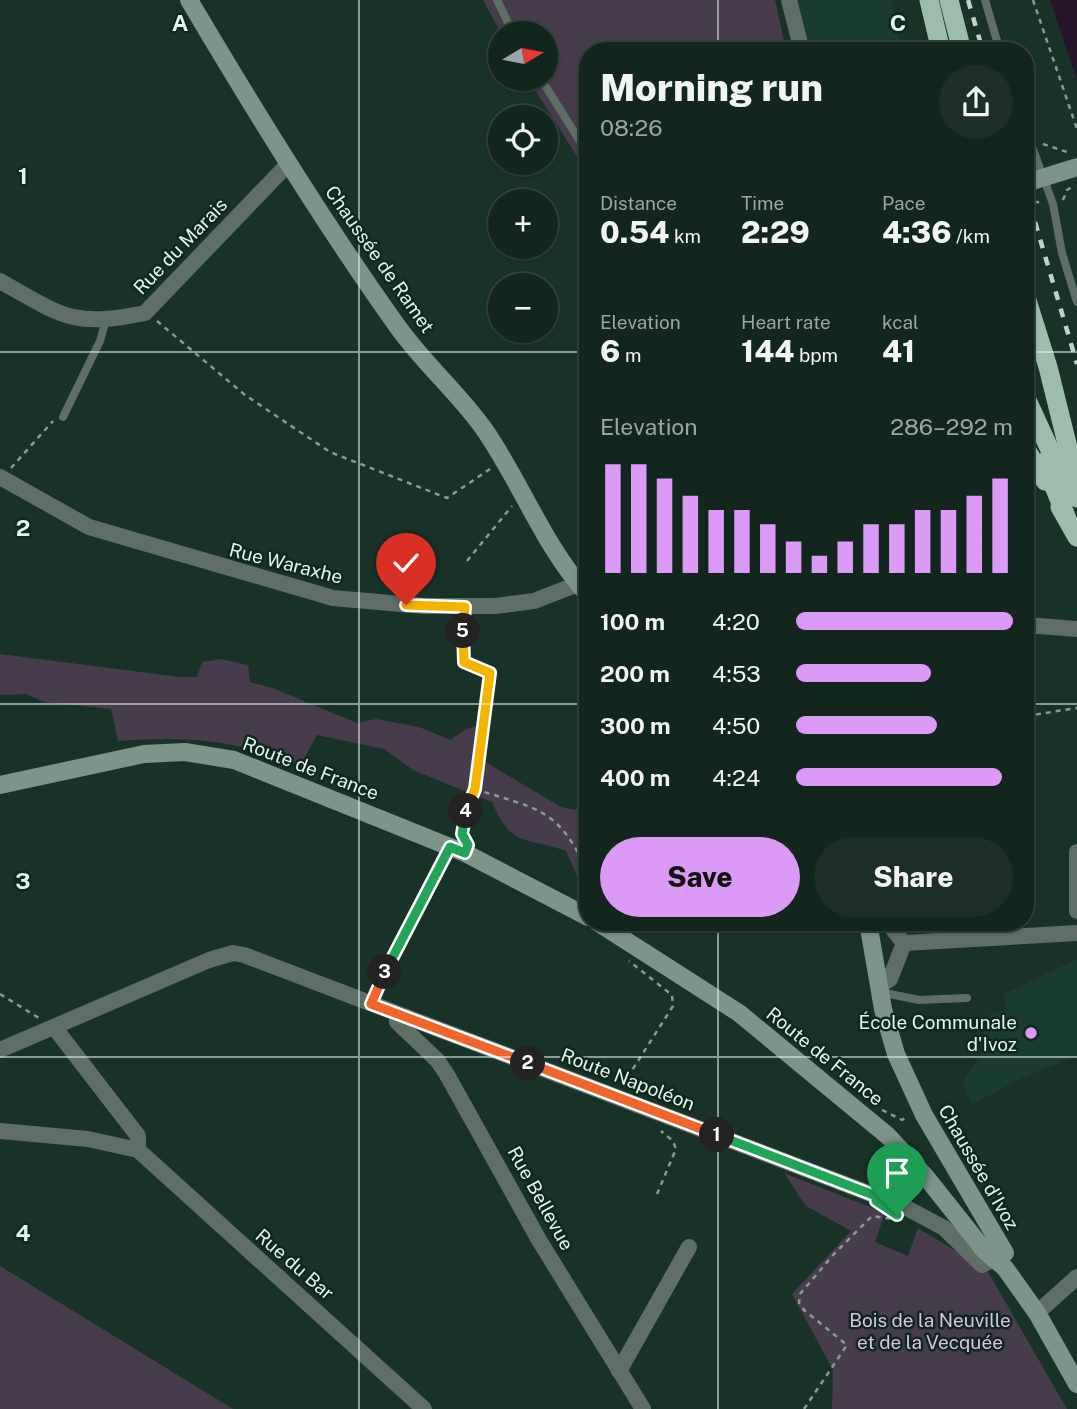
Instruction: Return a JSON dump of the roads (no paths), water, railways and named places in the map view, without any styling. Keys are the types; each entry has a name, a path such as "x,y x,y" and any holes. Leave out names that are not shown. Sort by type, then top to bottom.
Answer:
{"highway":[{"path":"915,0 925,42"},
{"path":"929,0 939,42"},
{"path":"949,0 960,42"},
{"path":"1034,322 1077,484"},
{"path":"1034,415 1057,465 1077,498"},
{"path":"1034,440 1066,516"},
{"path":"1034,462 1077,537"}],"main road":[{"name":"Chaussée de Ramet","path":"189,0 289,163 397,326 469,407 505,459 546,534 579,575"},
{"path":"1034,181 1075,168"},
{"name":"Route de France","path":"0,785 135,755 185,752 211,755 257,767 457,850 579,912"},
{"name":"Route de France","path":"611,931 739,1013 860,1111 908,1156 994,1259"},
{"name":"Chaussée d'Ivoz","path":"869,931 890,1039 921,1108 1005,1253 994,1259 1005,1268 1037,1313 1077,1384"}],"street":[{"path":"789,0 800,42"},
{"name":"Rue du Marais","path":"0,281 63,317 83,321 106,320 146,312 289,163"},
{"name":"Rue Waraxhe","path":"1,478 89,527 285,586 343,600 465,607 534,601 579,585"},
{"path":"1034,626 1077,629"},
{"path":"1077,852 1077,911"},
{"path":"894,931 904,943"},
{"path":"904,943 1077,933"},
{"path":"879,989 890,979 904,943"},
{"name":"Route Napoléon","path":"0,1050 209,960 233,953 914,1211 944,1228 982,1265 994,1259"},
{"name":"Rue Bellevue","path":"397,1014 397,1022 431,1054 446,1073 539,1240 643,1409"},
{"name":"Rue du Bar","path":"54,1027 138,1136 138,1150"},
{"name":"Rue du Bar","path":"0,1131 88,1139 138,1150 424,1409"},
{"path":"619,1371 689,1247"},
{"path":"1037,1313 1077,1277"}],"lane":[{"path":"497,0 507,21"},
{"path":"985,0 997,42"},
{"path":"549,91 579,140"},
{"path":"1034,182 1053,204 1062,253 1077,302"},
{"path":"63,417 100,341 106,320"},
{"path":"879,989 919,1000 967,999"}],"railway":[{"path":"968,0 980,42"},
{"path":"1034,219 1077,364"}],"place":[{"name":"École Communale d'Ivoz","path":"1031,1033"}],"park label":[{"name":"Bois de la Neuville et de la Vecquée","path":"930,1331"}]}
